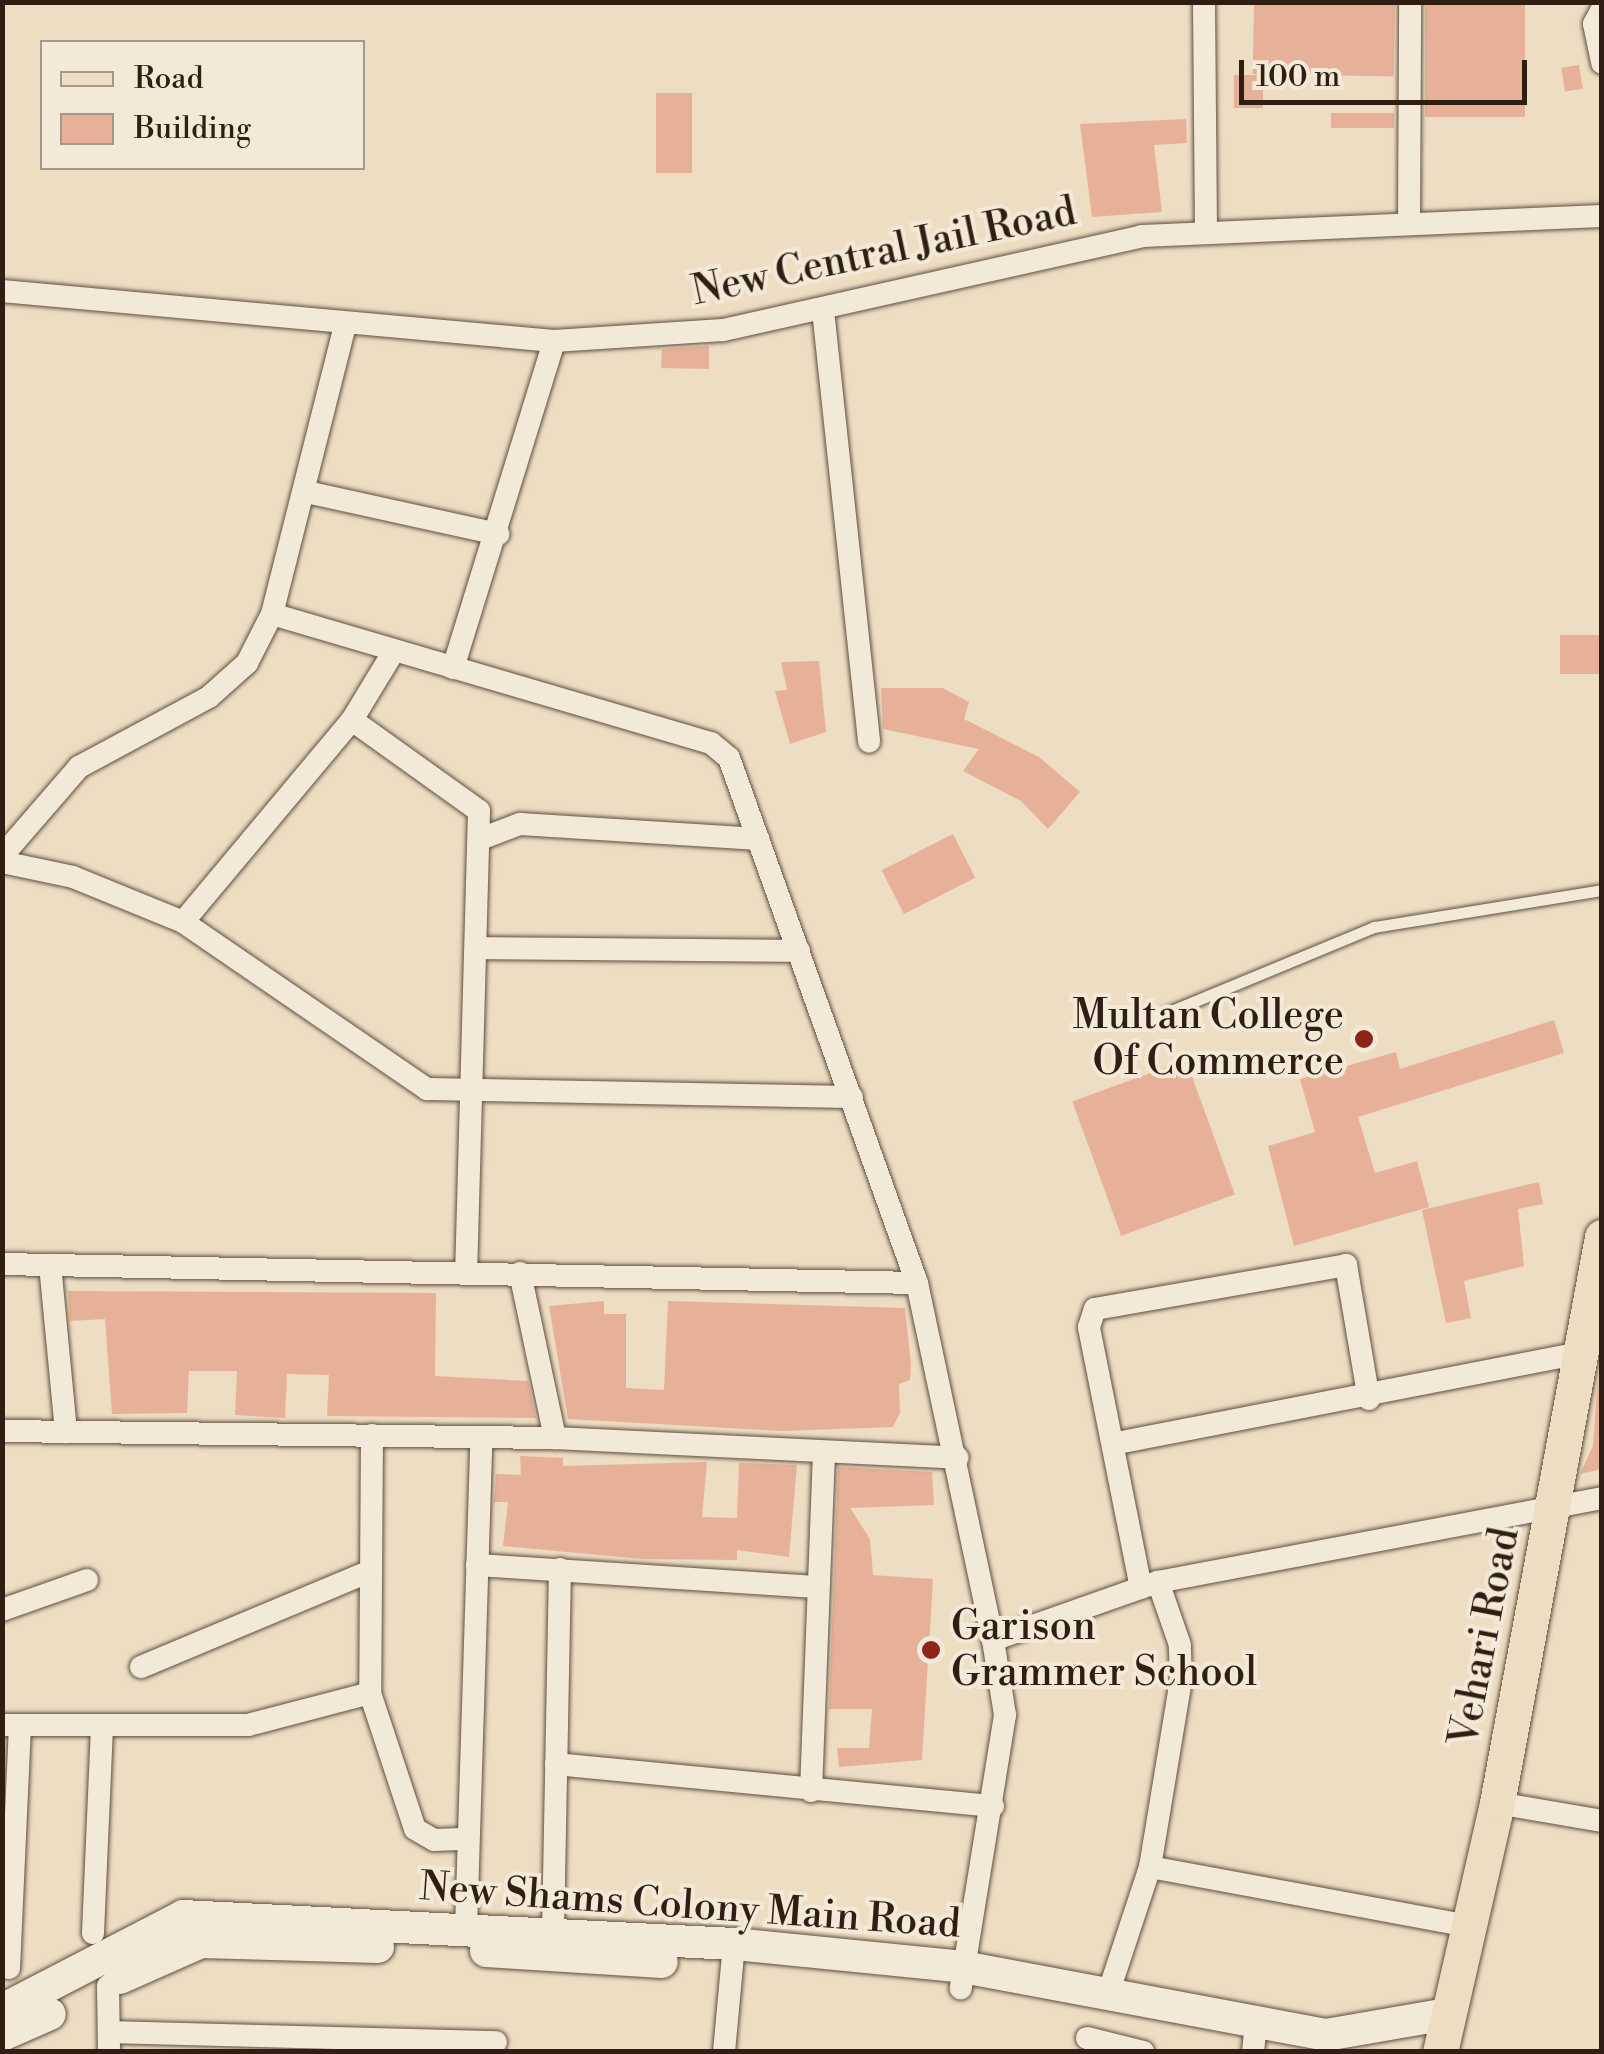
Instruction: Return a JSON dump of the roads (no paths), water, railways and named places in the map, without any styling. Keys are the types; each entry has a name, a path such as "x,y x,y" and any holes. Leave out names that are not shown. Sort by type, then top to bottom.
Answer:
{"main road":[{"name":"Vehari Road","path":"1440,2052 1496,1803 1602,1236"},
{"name":"New Shams Colony Main Road","path":"2,2010 183,1916 554,1933 962,1978 1093,2020 1254,2038 1304,2052"},
{"name":"New Shams Colony Main Road","path":"2,2035 201,1942 733,1955"},
{"name":"New Shams Colony Main Road","path":"1254,2038 1326,2034 1447,2014"}],"street":[{"path":"1204,2 1206,232"},
{"path":"1410,2 1410,221"},
{"path":"1602,9 1594,24 1602,63"},
{"name":"New Central Jail Road","path":"2,290 345,326 554,342 723,330 1142,236 1410,221 1602,216"},
{"path":"823,310 869,742"},
{"path":"345,326 272,614 234,674 79,766 2,859 73,877 183,922 401,1078 470,1090 852,1097"},
{"path":"453,668 498,534 554,342"},
{"path":"306,492 498,534"},
{"path":"272,614 710,744 729,758 917,1284 958,1458 993,1640 1005,1715 962,1978"},
{"path":"183,922 352,720 394,651"},
{"path":"352,720 464,794 479,811 483,838 470,1090 466,1274"},
{"path":"483,838 520,824 758,839"},
{"path":"477,948 799,951"},
{"path":"2,1264 917,1284"},
{"path":"1143,2052 1093,2020 1150,1866 1181,1680 1180,1645 1150,1585 1089,1328 1096,1309 1332,1264 1353,1274 1369,1399"},
{"path":"50,1265 66,1432"},
{"path":"520,1273 556,1438"},
{"path":"1116,1442 1369,1399 1580,1354"},
{"path":"2,1431 556,1438 958,1458"},
{"path":"372,1434 370,1693 416,1829 434,1840 468,1839"},
{"path":"466,1930 481,1439"},
{"path":"812,1791 816,1586 824,1454"},
{"path":"993,1640 1150,1585 1375,1534 1554,1509 1602,1498"},
{"path":"477,1566 816,1586"},
{"path":"554,1933 560,1570"},
{"path":"141,1667 371,1571"},
{"path":"2,1610 88,1580"},
{"path":"9,1968 11,1725 248,1725 370,1693"},
{"path":"93,1932 102,1725"},
{"path":"556,1764 992,1806"},
{"path":"1496,1803 1602,1821"},
{"path":"1150,1866 1468,1926"},
{"path":"724,2052 733,1955"},
{"path":"108,1986 109,2042 496,2042"}],"lane":[{"path":"1147,1020 1374,927 1602,890"}],"place":[{"name":"Multan College Of Commerce","path":"1364,1039"},
{"name":"Garison Grammer School","path":"931,1650"}]}
